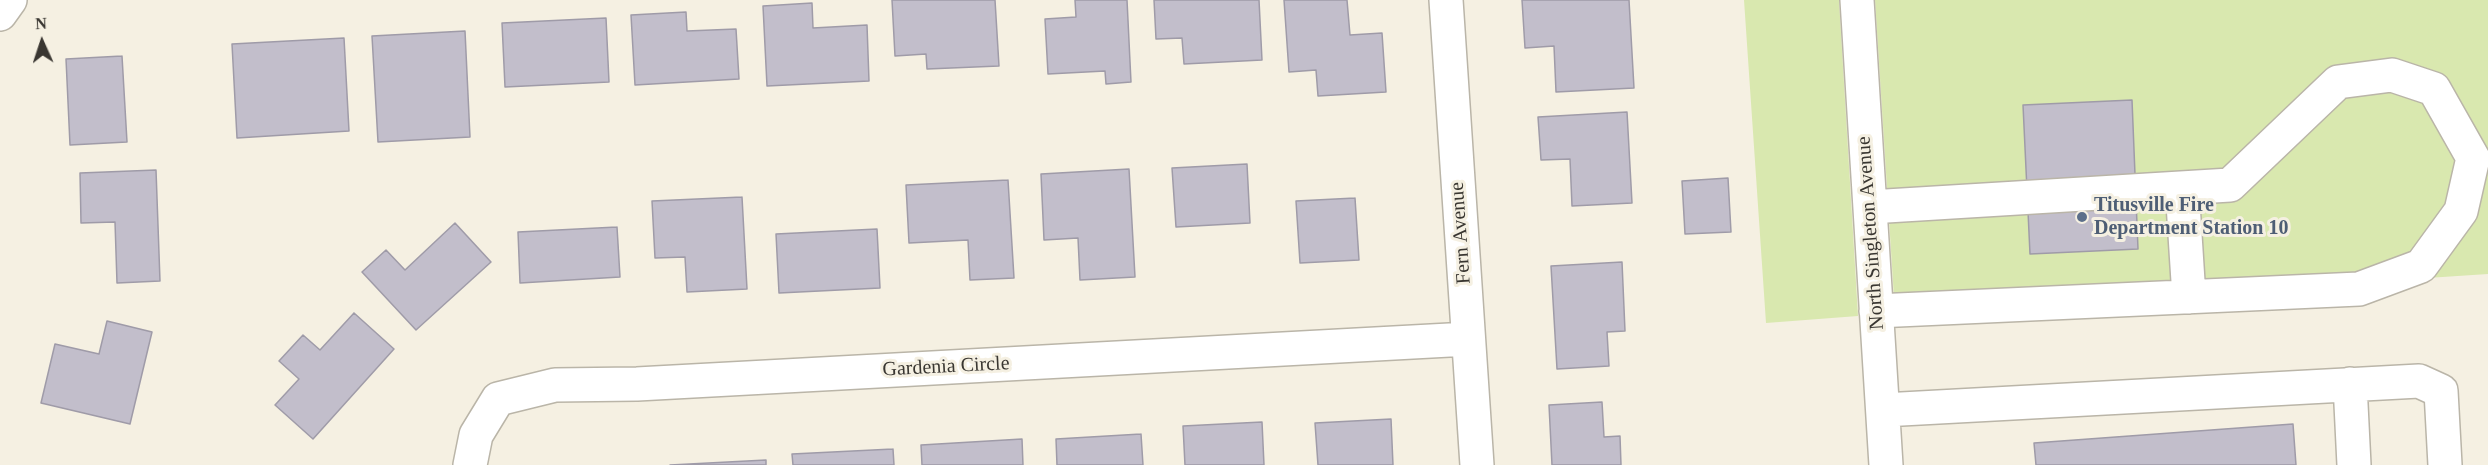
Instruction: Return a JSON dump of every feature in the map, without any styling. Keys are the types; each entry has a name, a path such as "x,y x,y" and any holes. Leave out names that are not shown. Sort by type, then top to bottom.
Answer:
{"street":[{"path":"0,14 10,0"},
{"name":"Fern Avenue","path":"1446,0 1477,465"},
{"name":"North Singleton Avenue","path":"1857,0 1886,465"},
{"path":"1870,207 2230,185 2338,82 2392,75 2434,88 2480,158 2462,211 2421,266 2359,289 1876,311"},
{"path":"2182,188 2189,297"},
{"name":"Gardenia Circle","path":"470,465 476,435 498,399 555,386 1468,339"},
{"path":"1882,410 2419,381 2441,391 2445,465"},
{"path":"2350,384 2355,465"}],"green space":[{"path":"1744,0 1839,0 1858,316 1766,323"},
{"path":"1875,0 2488,0 2488,274 1895,313"}],"building":[{"path":"892,0 995,0 999,66 927,69 926,54 895,56"},
{"path":"1075,0 1127,0 1131,82 1106,84 1105,71 1048,74 1045,19 1076,17"},
{"path":"1154,0 1259,0 1262,60 1184,64 1182,38 1156,39"},
{"path":"1284,0 1347,0 1350,35 1382,33 1386,92 1318,96 1316,70 1289,72"},
{"path":"1522,0 1629,0 1634,88 1556,92 1554,46 1525,48"},
{"path":"812,3 813,28 867,25 869,81 767,86 763,6"},
{"path":"686,12 687,31 736,29 739,79 635,85 631,15"},
{"path":"606,18 609,82 505,87 502,23"},
{"path":"465,31 470,137 378,142 372,36"},
{"path":"344,38 349,131 237,138 232,44"},
{"path":"122,56 127,142 70,145 66,59"},
{"path":"2132,100 2138,249 2030,254 2023,105"},
{"path":"1627,112 1632,203 1572,206 1570,159 1541,160 1538,117"},
{"path":"1247,164 1250,223 1176,227 1172,168"},
{"path":"1129,169 1135,277 1080,280 1078,238 1044,240 1041,174"},
{"path":"156,170 160,281 117,283 115,222 81,223 80,173"},
{"path":"1728,178 1731,232 1685,234 1682,181"},
{"path":"1008,180 1014,278 970,280 968,240 909,243 906,185"},
{"path":"742,197 747,289 687,292 685,257 655,258 652,201"},
{"path":"1355,198 1359,260 1300,263 1296,201"},
{"path":"455,223 491,262 416,330 362,272 386,250 405,270"},
{"path":"617,227 620,277 520,283 518,232"},
{"path":"877,229 880,288 779,293 776,234"},
{"path":"1622,262 1625,331 1607,332 1609,366 1557,369 1551,266"},
{"path":"354,313 394,349 313,439 275,405 299,379 279,361 303,335 320,350"},
{"path":"107,321 152,332 130,424 41,403 55,344 99,354"},
{"path":"1602,402 1604,437 1620,436 1621,465 1552,465 1549,405"},
{"path":"1391,419 1393,465 1318,465 1315,423"},
{"path":"1262,422 1264,465 1185,465 1183,426"},
{"path":"2293,424 2296,465 2036,465 2034,443"},
{"path":"1141,434 1143,465 1057,465 1056,439"},
{"path":"1022,439 1023,465 922,465 921,445"},
{"path":"893,449 894,465 793,465 792,454"},
{"path":"766,460 766,465 670,465"}],"place":[{"name":"Titusville Fire Department Station 10","path":"2082,217"}]}
